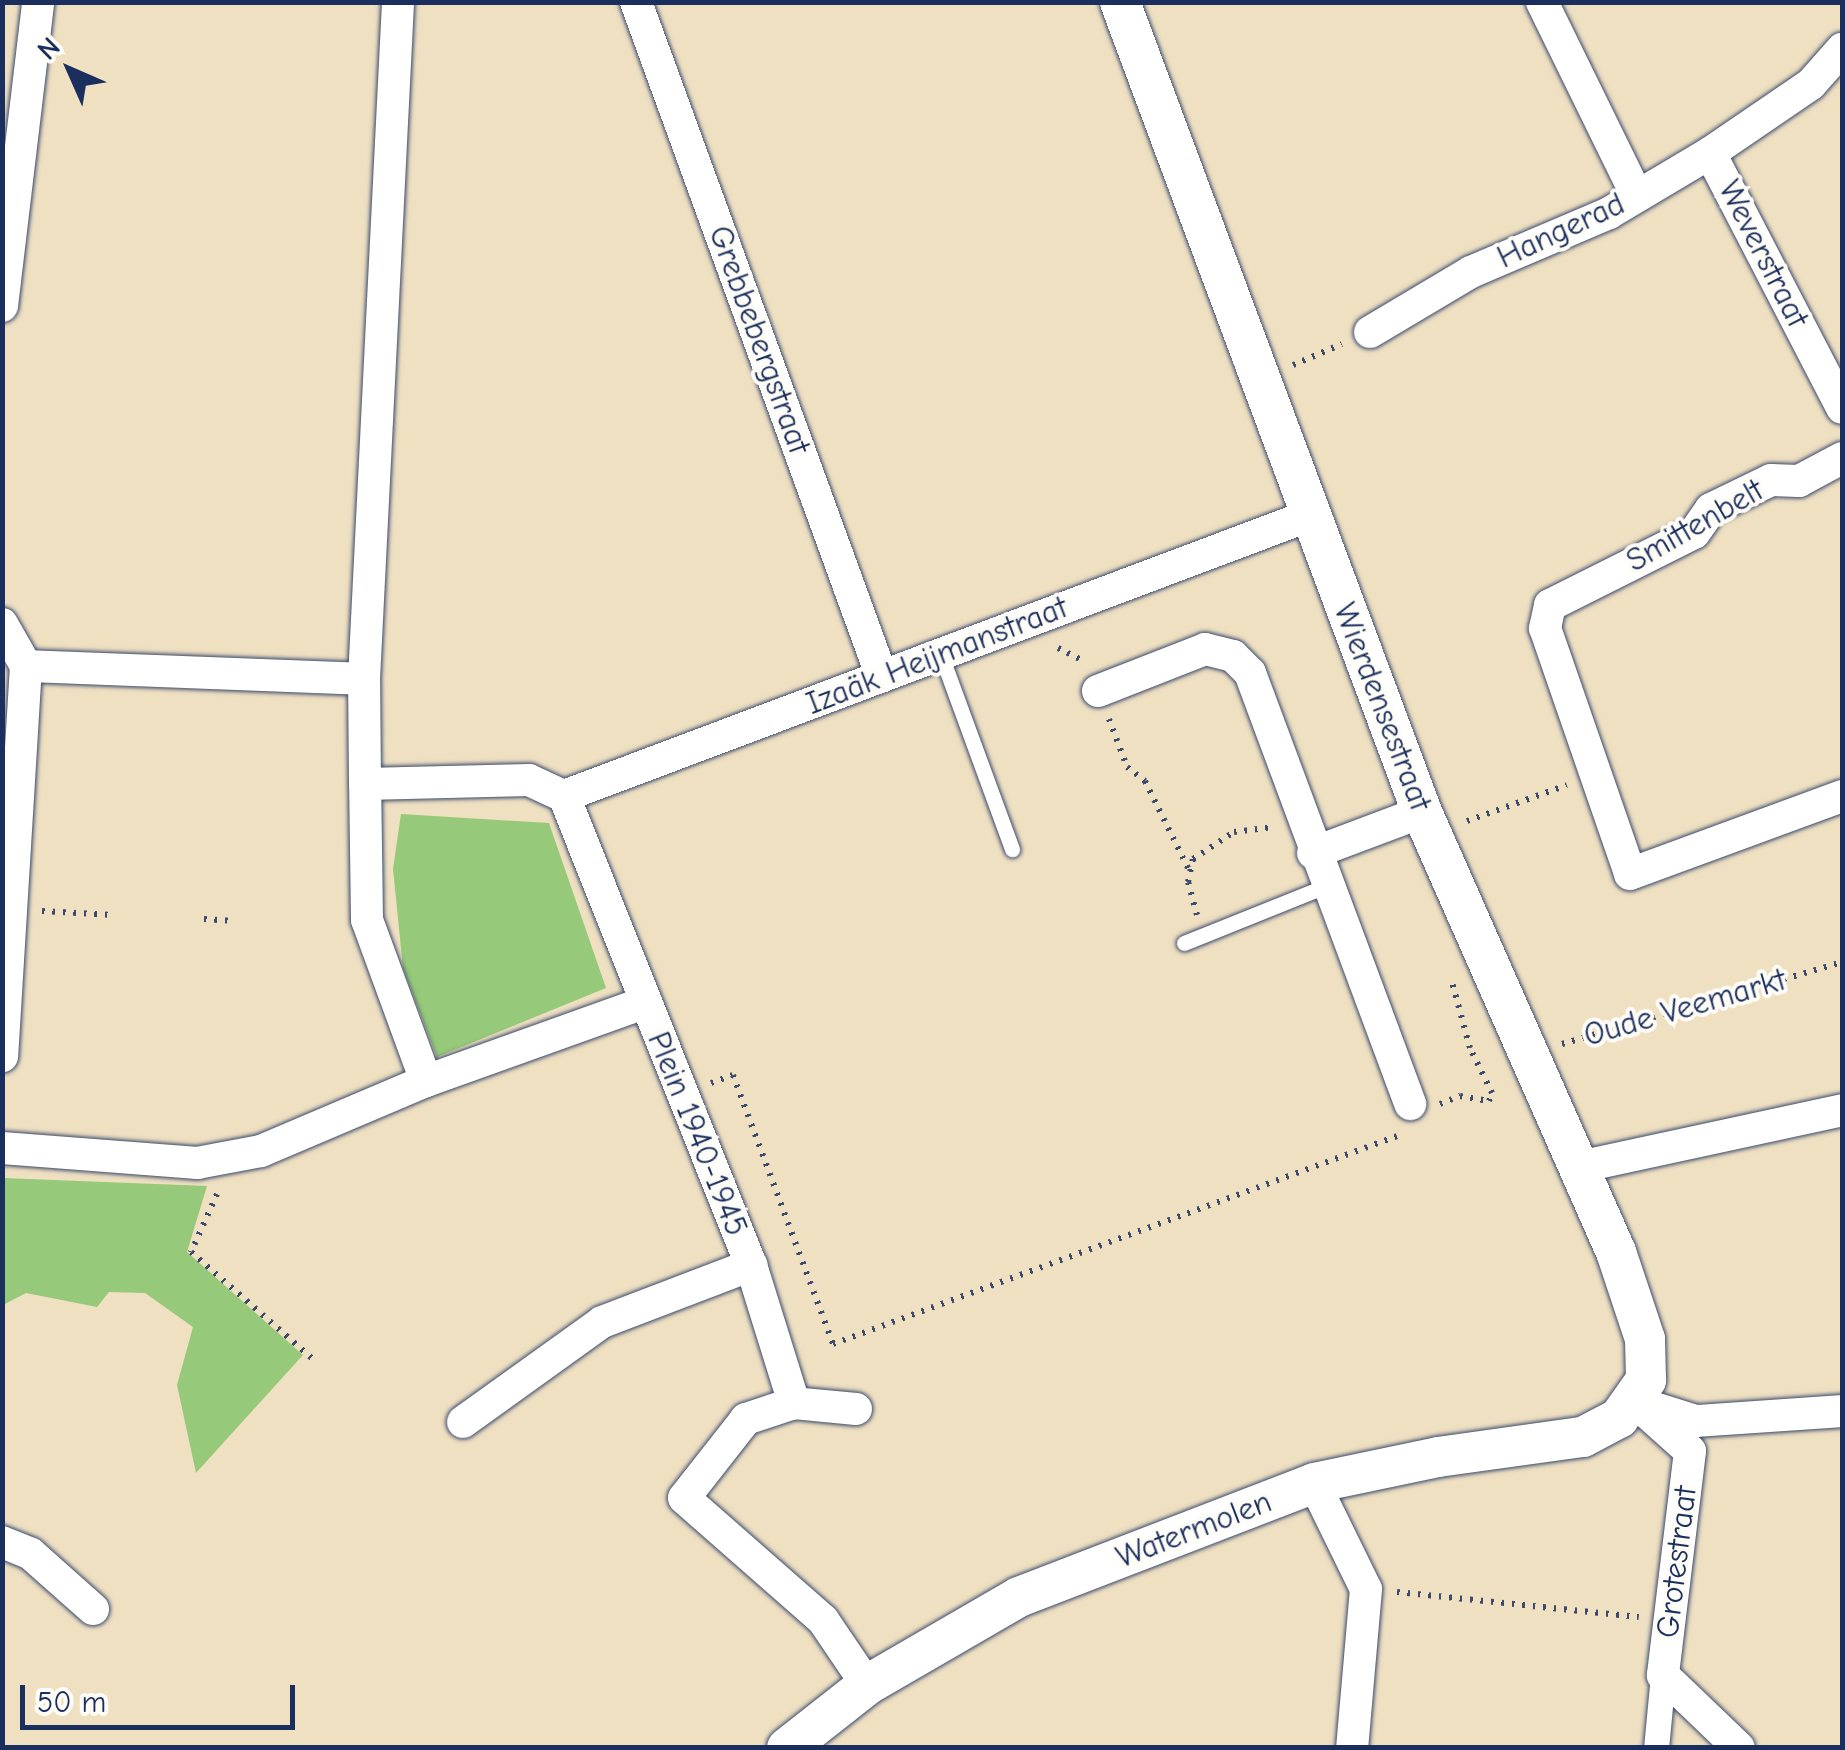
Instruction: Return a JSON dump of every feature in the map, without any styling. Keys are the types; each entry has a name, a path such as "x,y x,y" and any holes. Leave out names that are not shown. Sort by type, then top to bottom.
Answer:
{"street":[{"path":"2,306 38,2"},
{"path":"398,2 364,679 366,920 426,1081"},
{"name":"Grebbebergstraat","path":"636,2 882,678"},
{"name":"Wierdensestraat","path":"1120,2 1308,516 1422,812 1579,1167 1645,1340 1646,1380 1634,1402"},
{"path":"1542,2 1637,196"},
{"name":"Hangerad","path":"1370,332 1471,272 1637,196 1710,153 1811,84 1842,51"},
{"name":"Weverstraat","path":"1710,153 1842,408"},
{"name":"Smittenbelt","path":"1842,458 1799,481 1770,480 1710,509 1694,533 1544,609 1547,639 1630,874 1842,796"},
{"name":"Izaäk Heijmanstraat","path":"564,796 1308,516"},
{"path":"2,624 26,666 2,1056"},
{"path":"1098,691 1205,650 1233,656 1250,674 1411,1108"},
{"path":"26,666 364,679"},
{"path":"365,784 529,780 564,796"},
{"name":"Plein 1940-1945","path":"564,796 751,1265 794,1402"},
{"path":"1309,840 1422,812"},
{"name":"Plein 1940-1945","path":"2,1148 121,1161 261,1151 426,1081 644,1002"},
{"path":"1579,1167 1842,1110"},
{"name":"Plein 1940-1945","path":"463,1422 602,1322 751,1265"},
{"path":"856,1409 794,1402 746,1420 684,1498 823,1620 867,1685"},
{"path":"1634,1402 1696,1421 1842,1411"},
{"name":"Watermolen","path":"787,1748 867,1685 1019,1597 1314,1483 1438,1457 1583,1437 1634,1402"},
{"name":"Grotestraat","path":"1634,1402 1690,1451 1663,1620 1664,1674 1656,1748"},
{"path":"1314,1483 1366,1589 1352,1748"},
{"path":"2,1542 31,1554 93,1609"},
{"path":"1664,1674 1739,1748"}],"lane":[{"path":"941,655 1012,849"},
{"path":"1184,943 1326,886"}],"path":[{"path":"1259,380 1370,332"},
{"path":"1046,652 1058,648 1078,654 1098,691 1127,767 1145,781 1189,870 1189,895 1205,934"},
{"path":"1472,834 1466,819 1596,774"},
{"path":"1189,870 1202,850 1234,832 1309,840"},
{"path":"11,910 113,914"},
{"path":"204,919 234,921"},
{"name":"Oude Veemarkt","path":"1527,1054 1842,962"},
{"path":"681,1094 732,1075 833,1344 1324,1168 1418,1127 1411,1108 1460,1096 1490,1101 1492,1093 1470,1048 1450,972"},
{"path":"233,1156 191,1252 314,1360"},
{"path":"1366,1589 1663,1620"}],"green space":[{"path":"401,814 549,823 606,988 437,1057 403,968 393,869"},
{"path":"3,1178 207,1186 187,1252 303,1355 196,1473 177,1385 193,1327 145,1293 109,1292 97,1307 26,1293 3,1305"}]}
